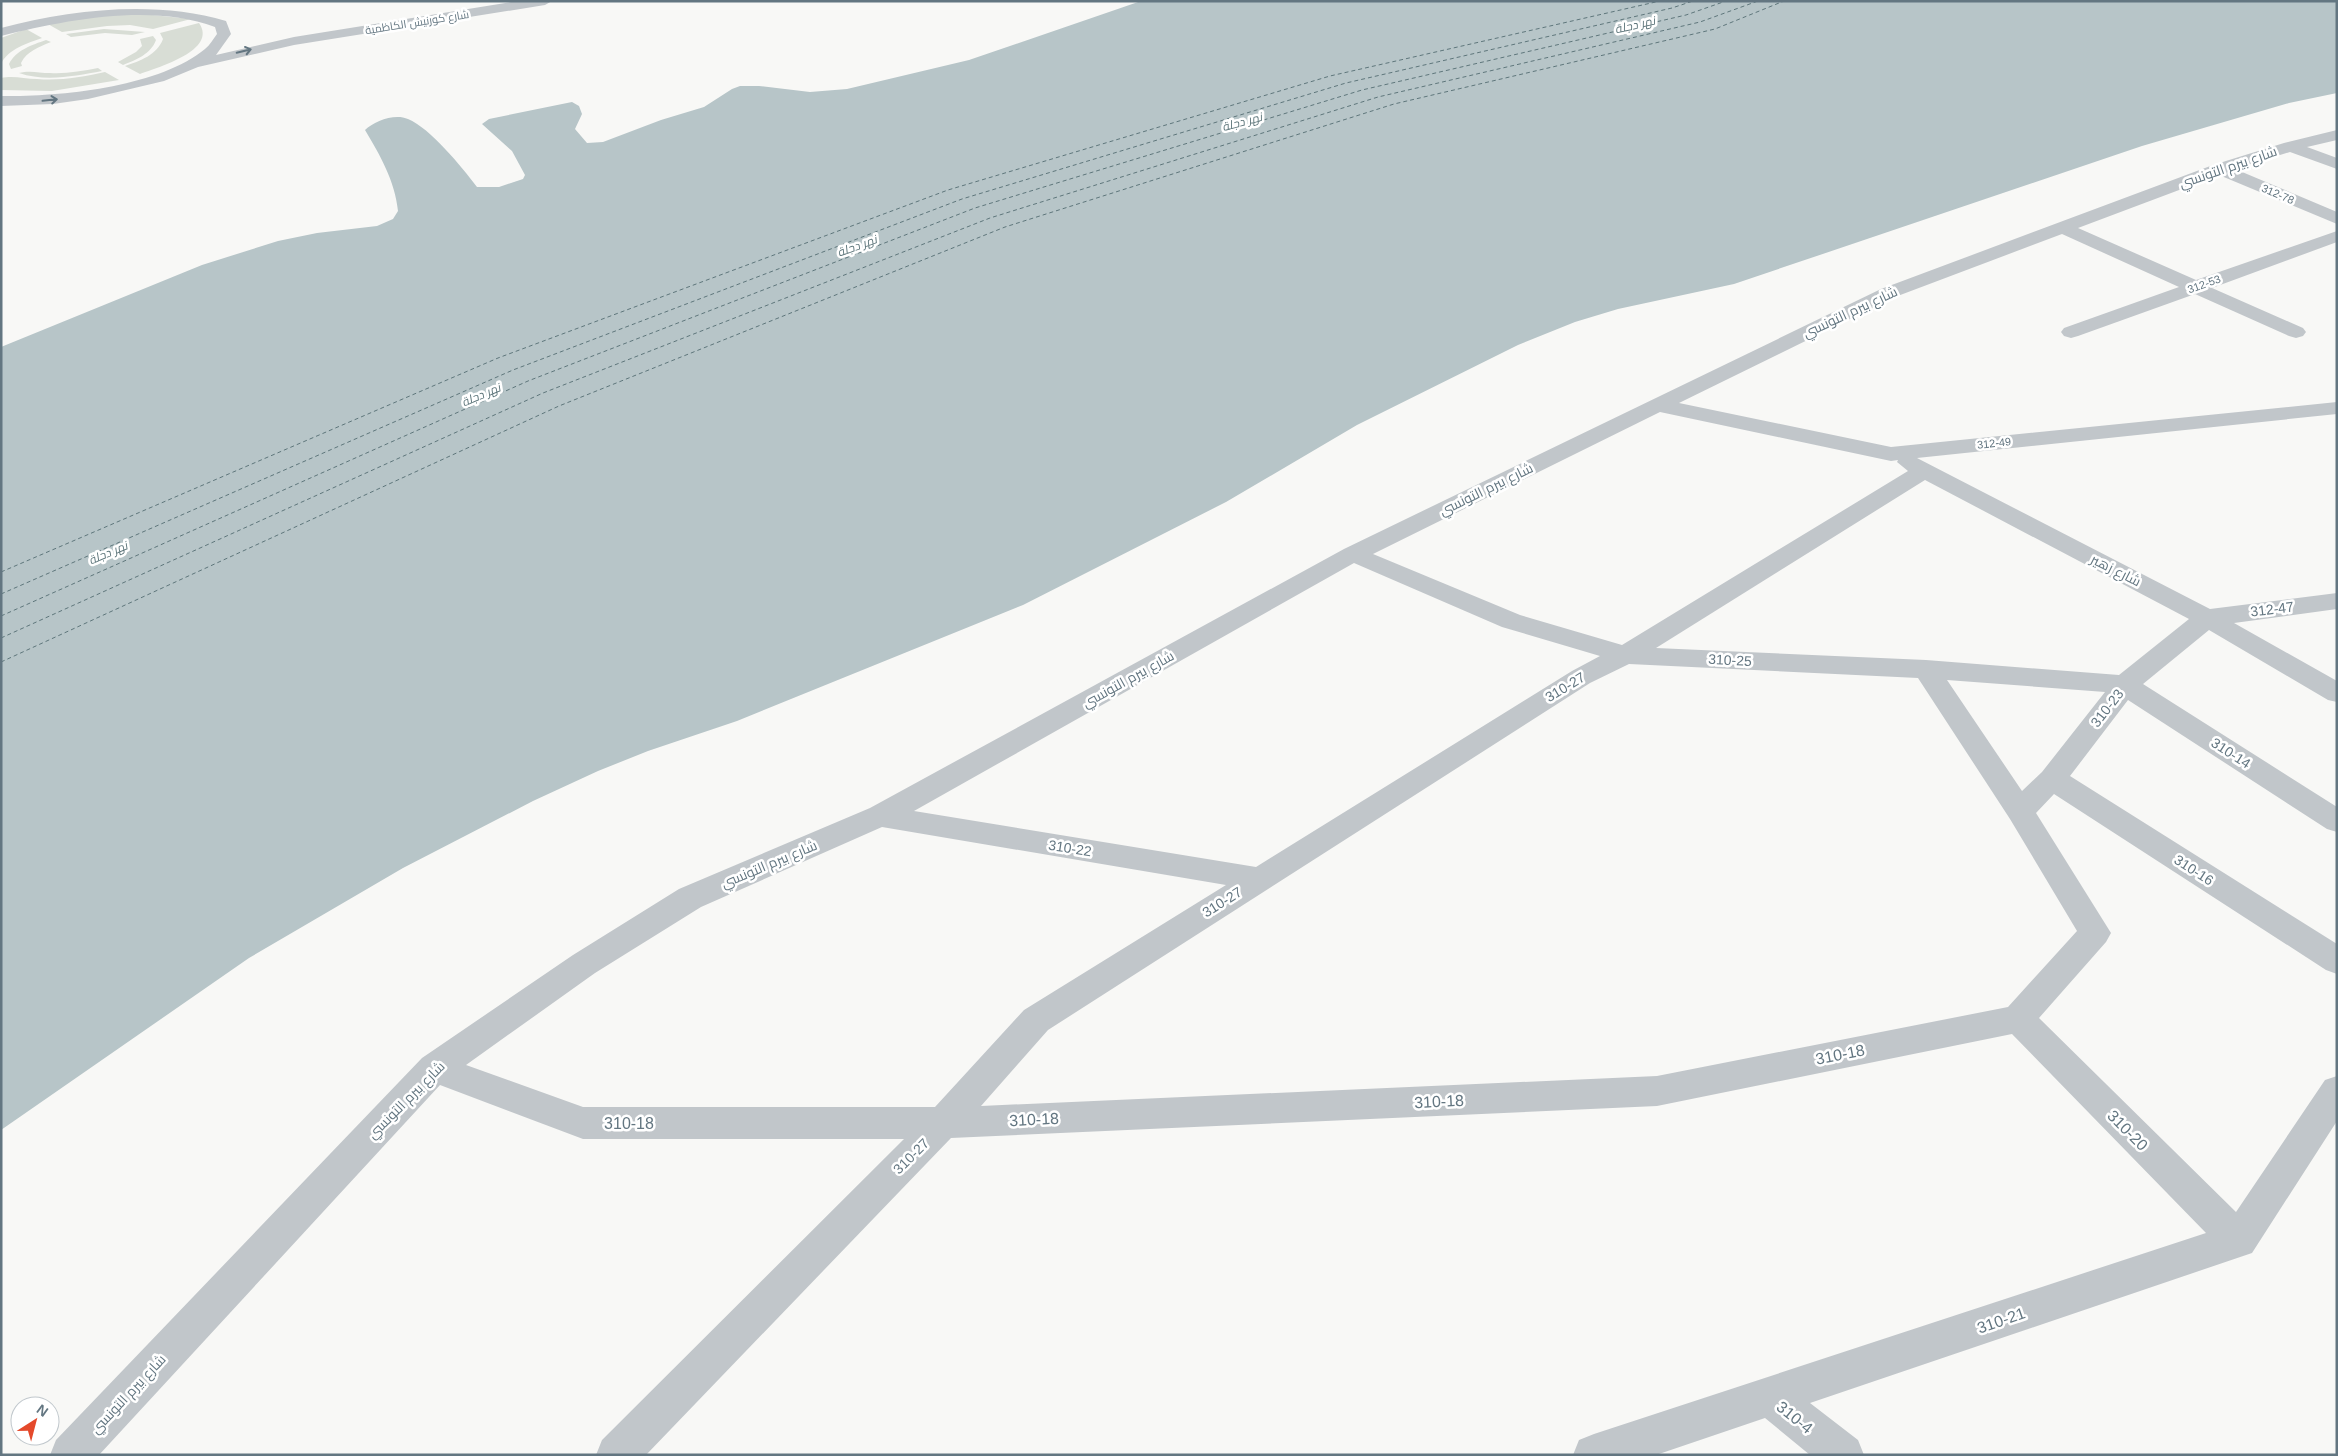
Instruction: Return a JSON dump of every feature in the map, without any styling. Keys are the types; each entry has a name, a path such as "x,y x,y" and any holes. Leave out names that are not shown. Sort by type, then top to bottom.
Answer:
{"street":[{"path":"1,25 32,22 123,1"},
{"name":"شارع كورنيش الكاظمية","path":"180,69 257,48 540,2"},
{"path":"2,102 45,101 90,95 132,86 180,69 209,53 218,45 224,34 221,24 211,12 156,7 82,12"},
{"path":"1,32 32,22"},
{"path":"221,24 236,28"},
{"name":"شارع كورنيش الكاظمية","path":"271,33 314,34 349,32"},
{"name":"شارع بيرم التونسي","path":"72,1455 434,1068 584,964 690,898 880,816 1353,554 1888,293 2219,169 2290,146 2337,135"},
{"path":"2290,146 2337,164"},
{"name":"312-78","path":"2219,169 2337,219"},
{"path":"2063,228 2296,332"},
{"name":"312-53","path":"2071,332 2337,236"},
{"name":"312-49","path":"1656,405 1891,454 2337,408"},
{"name":"شارع زهير","path":"1891,454 2207,618 2337,693"},
{"name":"310-27","path":"617,1455 944,1124 1036,1020 1581,676 1625,655 1924,471"},
{"name":"310-25","path":"1353,554 1511,621 1625,655 1926,669 2125,685"},
{"name":"312-47","path":"2207,618 2337,601"},
{"name":"310-23","path":"2020,811 2052,779 2125,685 2207,618"},
{"path":"1926,669 2020,811 2095,933 2018,1019"},
{"name":"310-14","path":"2125,685 2337,821"},
{"name":"310-16","path":"2052,779 2337,961"},
{"name":"310-22","path":"880,816 1260,879"},
{"name":"310-18","path":"434,1068 583,1123 944,1124 1657,1090 2018,1019"},
{"name":"310-20","path":"2018,1019 2239,1240"},
{"path":"2239,1240 2337,1091"},
{"name":"310-21","path":"1594,1455 2239,1240"},
{"name":"310-4","path":"1771,1397 1843,1455"}],"shaded area":[{"path":"123,12 191,19 153,29 130,25 62,32 46,23"},
{"path":"199,23 203,33 200,41 194,49 184,56 140,74 125,66 142,59 157,49 163,39 160,33"},
{"path":"26,29 42,38 13,50 1,64 1,38"},
{"path":"104,29 145,32 132,35 105,33 71,37 66,34"},
{"path":"153,36 156,40 147,53 123,65 118,62 136,52 142,46 140,39"},
{"path":"46,40 51,42 30,52 21,63 22,66 11,69 9,64 16,55"},
{"path":"98,68 102,71 50,78 19,73 62,73"},
{"path":"105,72 119,80 52,91 1,90 1,78 63,79"}],"water":[{"name":"نهر دجلة","path":"1141,1 2337,1 2337,93 2289,103 2142,146 1734,284 1618,309 1575,322 1518,345 1357,425 1226,502 1023,605 737,721 648,751 598,771 533,801 403,868 249,958 1,1130 1,347 202,265 278,241 317,233 377,226 393,219 398,211 394,189 381,159 365,130 391,117 408,119 436,139 477,187 499,187 523,179 525,175 512,151 482,124 489,119 572,102 579,106 582,114 575,129 587,143 603,142 661,120 704,107 740,86 759,86 810,92 847,89 969,60"}],"ferry route":[{"path":"1,572 498,358 948,190 1330,76 1660,1"},
{"path":"1,594 513,370 962,199 1346,83 1672,8 1693,1"},
{"path":"1,616 528,381 975,208 1362,90 1686,15 1726,1"},
{"path":"1,638 543,393 990,218 1378,97 1700,22 1758,1"},
{"path":"1,662 559,406 1005,227 1394,104 1715,29 1784,1"}]}
